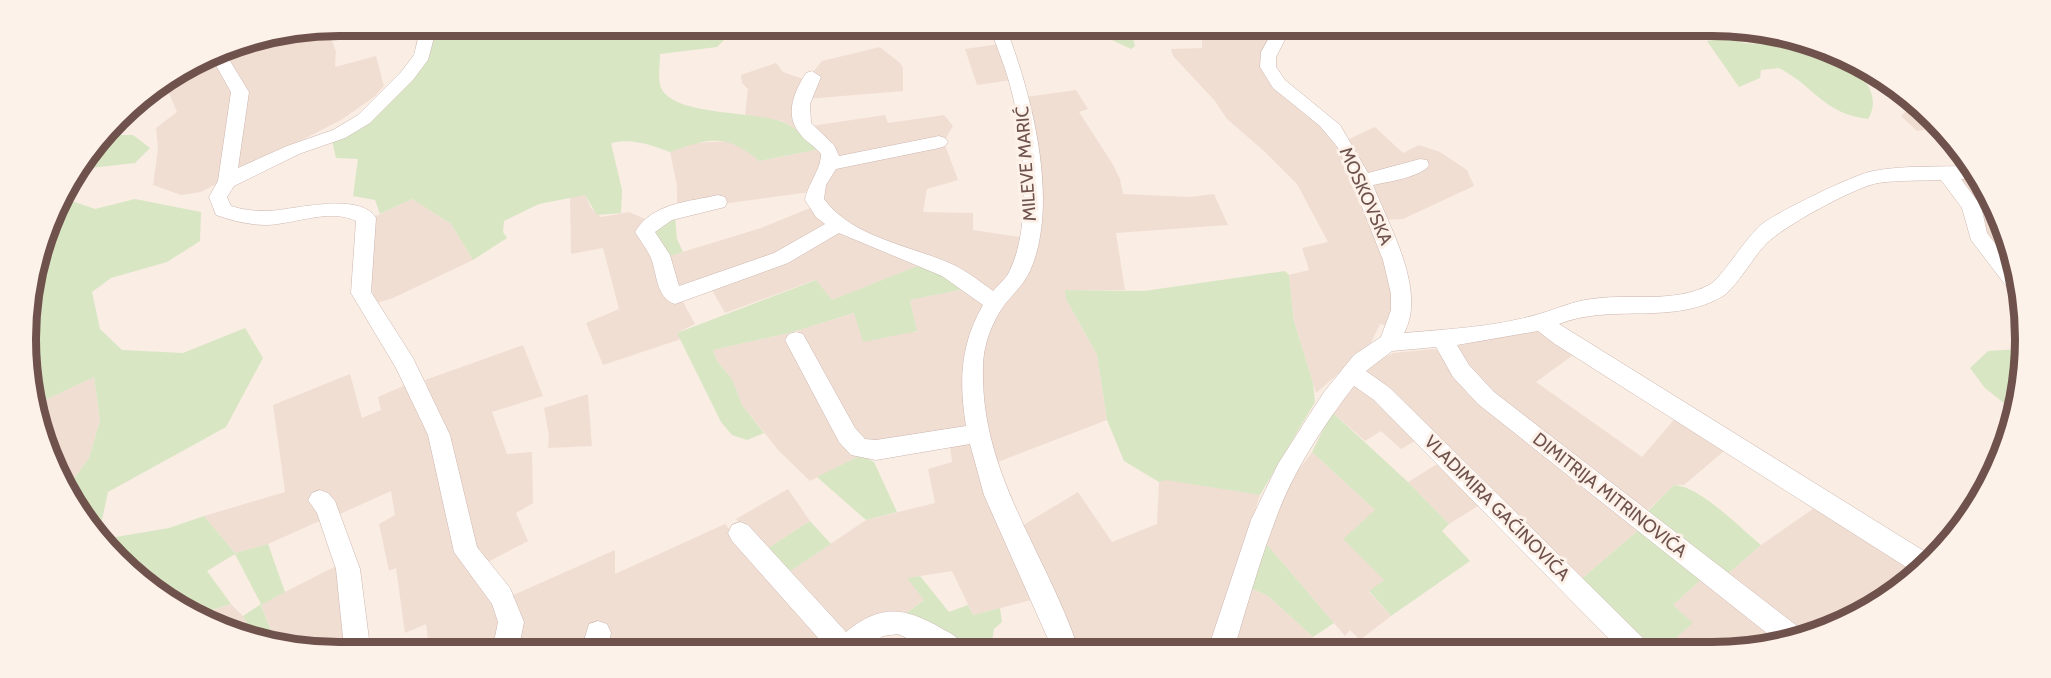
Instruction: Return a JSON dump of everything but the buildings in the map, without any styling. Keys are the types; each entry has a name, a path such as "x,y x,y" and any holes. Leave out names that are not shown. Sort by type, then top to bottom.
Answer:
{"street":[{"path":"227,181 294,150 354,127 386,98 422,56 427,36"},
{"name":"MILEVE MARIĆ","path":"1001,36 1017,76 1023,106 1032,209 1031,240 1026,257 1014,281 995,303 974,350 971,375 979,433 996,495 1062,642"},
{"name":"MOSKOVSKA","path":"1278,36 1269,52 1267,61 1269,70 1286,89 1334,128 1364,180 1399,276 1402,291 1394,334"},
{"path":"221,60 240,92 227,181 218,197 223,210 232,214 265,218 337,211 360,214 366,218 361,293 405,364 439,435 466,552 501,596 511,622 507,642"},
{"path":"812,77 802,96 800,117 805,128 830,153 830,164 817,185 814,200 820,210 840,224 878,243 952,273 995,303"},
{"path":"830,164 939,142"},
{"path":"1364,180 1392,175 1420,165"},
{"path":"1223,642 1249,559 1275,494 1313,426 1352,373 1362,361 1394,334 1432,340 1542,322 1572,310 1594,306 1665,304 1693,300 1718,290 1751,247 1770,228 1850,187 1874,177 1965,172"},
{"path":"1946,173 1971,206 1978,235 2008,274"},
{"path":"718,202 661,216 646,227 645,232 660,255 670,289 675,296 781,258 840,224"},
{"path":"1542,322 1562,338 1915,559"},
{"path":"796,340 847,435 859,448 876,450 979,433"},
{"name":"DIMITRIJA MITRINOVIĆA","path":"1432,340 1486,398 1786,633"},
{"name":"VLADIMIRA GAĆINOVIĆA","path":"1352,373 1382,394 1629,642"},
{"path":"320,500 327,508 348,569 356,642"},
{"path":"740,533 840,642"},
{"path":"853,642 872,627 892,620 911,625 941,642"}],"shaded area":[{"path":"330,36 336,51 335,67 376,56 384,86 374,97 341,120 201,192 181,195 153,185 158,149 156,128 177,112 168,91 205,67 242,52 280,42"},
{"path":"1202,36 1271,36 1264,50 1283,90 1340,145 1394,289 1389,326 1380,324 1369,347 1316,393 1294,321 1289,275 1309,270 1302,248 1328,242 1297,184 1227,119 1215,101 1173,56 1171,49 1202,48"},
{"path":"999,44 1012,80 977,85 965,49"},
{"path":"880,47 903,68 903,91 807,99 812,73 822,61"},
{"path":"776,63 783,72 806,80 793,117 797,130 782,121 745,115 748,89 742,83 741,75"},
{"path":"1076,90 1088,109 1079,112 1112,163 1120,179 1123,194 1191,197 1214,194 1228,225 1116,233 1125,290 1065,290 1072,310 1097,355 1107,420 993,464 978,381 984,338 997,315 1017,288 1027,265 1026,97"},
{"path":"1909,109 1930,129 1917,131 1901,116"},
{"path":"885,115 888,123 944,115 953,126 946,138 837,159 811,126"},
{"path":"1375,127 1403,153 1419,145 1440,152 1467,170 1474,186 1403,219 1383,220 1371,183 1396,178 1428,166 1367,175 1347,140"},
{"path":"730,141 741,145 759,161 820,149 824,152 810,192 677,210 677,186 670,152 695,143"},
{"path":"945,145 958,180 927,189 923,212 973,213 973,230 1027,238 1020,259 995,292 829,214 818,190 834,167"},
{"path":"1965,172 1992,223 2008,274 1946,173"},
{"path":"585,195 591,208 601,217 629,212 645,219 639,229 673,302 683,302 695,324 677,333 681,339 603,365 586,323 619,309 603,248 571,254 570,196"},
{"path":"412,199 451,224 473,260 393,298 374,304 369,260 374,217"},
{"path":"810,208 830,222 800,246 681,291 666,257 761,228"},
{"path":"841,230 917,266 832,300 815,280 725,313 712,290"},
{"path":"964,289 979,297 985,308 970,427 872,446 854,434 798,330 855,313 917,332 910,300"},
{"path":"1540,328 1576,353 1536,382 1642,457 1678,415 1730,446 1684,485 1674,485 1643,515 1486,392 1451,347"},
{"path":"789,333 838,429 861,455 810,481 779,451 742,405 732,379 717,361 713,350"},
{"path":"523,345 543,396 492,412 507,454 532,452 533,503 516,513 528,541 484,564 472,550 451,450 425,380"},
{"path":"1433,349 1441,351 1642,527 1579,581 1365,373 1367,366 1393,353"},
{"path":"350,374 362,418 381,410 378,397 410,383 498,609 502,626 498,642 428,642 426,624 405,633 396,568 389,571 379,524 395,515 391,491 340,514 320,497 324,519 268,544 235,553 204,516 285,492 273,405"},
{"path":"94,377 100,420 89,458 72,481 52,436 43,401"},
{"path":"1357,382 1420,438 1401,449 1381,431 1365,441 1332,412"},
{"path":"588,394 592,446 548,448 549,436 544,408"},
{"path":"971,440 1035,599 973,615 952,571 908,578 925,599 901,617 849,635 786,574 866,520 935,503 928,469 952,462 950,445"},
{"path":"1312,452 1375,510 1384,581 1369,592 1391,616 1360,640 1350,630 1345,636 1264,541 1289,483"},
{"path":"1442,461 1483,503 1449,524 1408,482"},
{"path":"1166,479 1260,495 1214,642 1070,642 1020,527 1078,492 1112,542 1157,524 1159,482"},
{"path":"788,489 810,521 765,550 736,519"},
{"path":"1820,504 1922,557 1912,567 1864,601 1828,619 1787,633 1723,578 1761,545"},
{"path":"725,524 827,642 602,642 603,629 594,631 591,642 518,642 511,596 615,550 615,574"},
{"path":"340,564 350,642 319,641 273,634 261,604"},
{"path":"1705,576 1779,634 1732,641 1671,642 1692,623 1673,605"},
{"path":"1252,589 1268,596 1313,637 1308,642 1233,642"},
{"path":"231,604 243,616 249,628 223,619 206,612"}],"green space":[{"path":"432,36 728,36 717,47 660,54 659,78 662,90 671,98 700,109 783,122 820,149 759,161 748,152 727,142 707,141 670,152 634,142 611,143 622,190 621,213 597,215 585,195 539,204 504,221 503,232 507,238 473,260 451,224 412,199 380,214 375,200 353,196 358,159 336,158 331,136 355,122 430,46"},
{"path":"1104,36 1133,36 1135,46 1131,49"},
{"path":"1731,37 1747,43 1771,42 1809,52 1846,67 1864,79 1871,92 1873,105 1868,119 1840,111 1779,68 1761,70 1760,78 1739,87 1707,41"},
{"path":"115,135 133,135 150,148 135,163 89,168"},
{"path":"135,199 201,212 200,241 167,262 111,278 92,292 100,329 122,350 183,353 245,328 263,358 226,427 108,492 101,525 72,481 89,458 100,420 94,377 43,401 36,339 39,299 46,261 70,200 95,209"},
{"path":"675,217 677,239 683,252 666,257 652,228"},
{"path":"917,266 949,278 964,289 910,300 917,331 863,342 854,313 789,333 713,350 717,361 732,379 742,405 764,433 747,440 732,435 721,422 677,333 816,280 832,300"},
{"path":"1285,271 1289,275 1294,321 1313,383 1315,402 1260,495 1166,480 1159,482 1124,461 1107,420 1097,355 1066,299 1065,290 1144,291"},
{"path":"2014,349 2007,406 1985,388 1970,368 1988,351"},
{"path":"1332,412 1408,482 1449,524 1442,531 1470,561 1391,616 1369,591 1384,580 1343,539 1375,510 1312,452"},
{"path":"861,455 874,462 897,512 866,520 817,477"},
{"path":"1674,485 1696,492 1761,545 1723,578 1643,516"},
{"path":"204,516 235,553 268,544 285,592 261,605 272,634 249,628 243,616 261,604 235,554 207,571 231,604 206,612 171,591 139,567 110,538 169,528"},
{"path":"810,521 831,544 786,574 765,550"},
{"path":"1642,527 1705,576 1673,605 1693,623 1671,642 1637,642 1579,581"},
{"path":"1264,541 1334,623 1313,637 1268,596 1252,589"},
{"path":"920,576 949,612 968,605 973,615 1000,608 1002,622 994,629 992,642 960,642 901,617 924,600 907,578"}],"waterway":[{"path":"45,265 46,262"}]}
